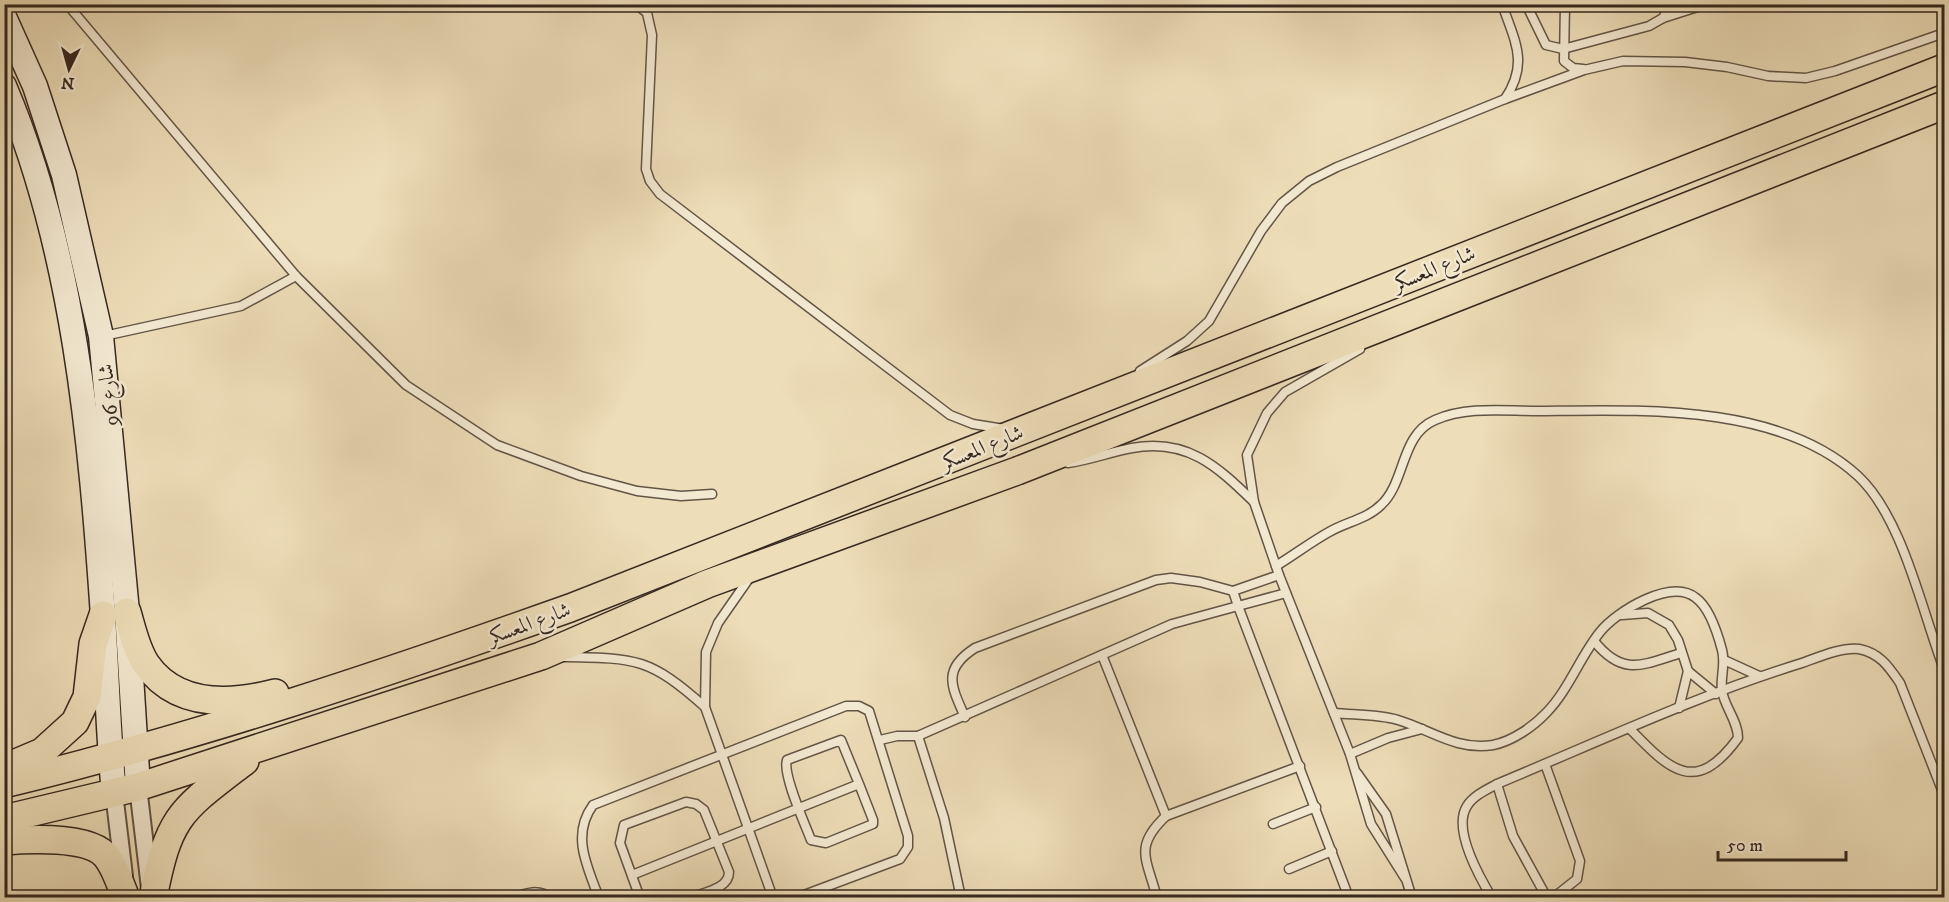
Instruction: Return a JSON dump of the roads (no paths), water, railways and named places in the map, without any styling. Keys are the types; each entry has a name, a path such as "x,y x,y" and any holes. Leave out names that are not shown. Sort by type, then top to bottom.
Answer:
{"main road":[{"name":"شارع المعسكر","path":"4,784 123,754 371,679 570,608 1944,68"},
{"name":"شارع المعسكر","path":"4,819 126,790 262,749 542,656 707,584 1017,471 1944,105"},
{"path":"4,768 42,752 75,722 87,697 93,644 115,614 146,664 163,684 193,698 236,700 319,681 371,679"},
{"path":"152,897 162,853 181,814 198,796 262,749"},
{"path":"4,841 62,841 87,846 105,854 127,897"}],"street":[{"name":"شارع 96","path":"4,17 35,86 64,175 101,336 126,790"},
{"name":"شارع 96","path":"4,86 36,174 67,299 115,614"},
{"path":"126,790 127,897"},
{"path":"126,790 152,897"}],"lane":[{"path":"68,4 296,276 406,385 497,445 580,476 636,491 681,496 712,494"},
{"path":"636,4 647,13 652,35 646,169 650,181 660,194 950,415 973,424 1020,432"},
{"path":"1502,4 1519,59 1519,72 1505,99"},
{"path":"1526,4 1545,45 1563,49 1649,26 1663,18 1707,4"},
{"path":"1565,4 1564,61 1574,68 1584,70"},
{"path":"1663,18 1670,4"},
{"path":"1068,412 1161,359 1199,333 1209,321 1261,231 1282,203 1309,182 1337,167 1505,99 1584,70 1623,61 1651,60 1727,67 1768,76 1806,78 1835,71 1944,33"},
{"path":"101,336 241,306 296,276"},
{"path":"1385,336 1465,295"},
{"path":"1365,347 1285,392 1267,413 1247,455 1254,502 1277,571 1350,753 1371,824 1405,878"},
{"path":"965,717 952,688 954,670 959,658 975,648 1156,580 1171,578 1200,582 1233,591 1277,571 1330,531 1358,520 1381,506 1392,492 1417,432 1434,420 1470,411 1613,411 1700,415 1768,429 1824,449 1859,477 1886,512 1944,669"},
{"path":"1017,471 1082,461 1133,448 1158,446 1202,456 1224,473 1254,502"},
{"path":"759,564 718,623 706,652 705,707 773,897"},
{"path":"1233,591 1349,897"},
{"path":"880,740 897,736 918,736 1172,624 1286,593"},
{"path":"1334,713 1396,719 1444,740 1465,746 1494,745 1517,737 1547,712 1608,623 1633,605 1663,593 1689,593 1698,599 1706,612 1719,640 1724,660 1719,693"},
{"path":"1622,615 1648,613 1658,616 1669,625 1688,671 1679,708"},
{"path":"1594,641 1605,655 1618,663 1632,667 1681,652"},
{"path":"1492,897 1469,853 1464,818 1466,807 1475,797 1497,784 1759,676 1849,649 1876,654 1889,666 1900,683 1944,795"},
{"path":"1102,655 1166,816"},
{"path":"542,656 635,660 661,671 705,707"},
{"path":"1724,660 1759,676"},
{"path":"1630,729 1653,753 1687,774 1696,773 1712,764 1738,738 1738,729 1719,693 1688,671"},
{"path":"598,897 583,853 581,836 584,818 593,805 724,756 846,706 859,706 869,711 880,740 908,836 908,847 900,860 796,897"},
{"path":"1350,753 1388,738 1423,729"},
{"path":"918,736 944,818 960,897"},
{"path":"841,740 873,820 870,827 818,844 811,840 799,806 786,772 787,760 841,740"},
{"path":"1545,764 1580,861 1577,879 1553,897"},
{"path":"1157,897 1144,849 1146,840 1153,829 1166,816 1300,766"},
{"path":"1354,770 1386,814 1412,897"},
{"path":"632,875 799,806 859,784"},
{"path":"1497,784 1513,836 1547,897"},
{"path":"640,897 620,843 624,825 686,802 696,804 704,810 729,872 729,879 725,884 690,897"},
{"path":"1273,824 1316,807"},
{"path":"1289,869 1332,851"},
{"path":"513,897 529,891 547,894 550,897"}]}
